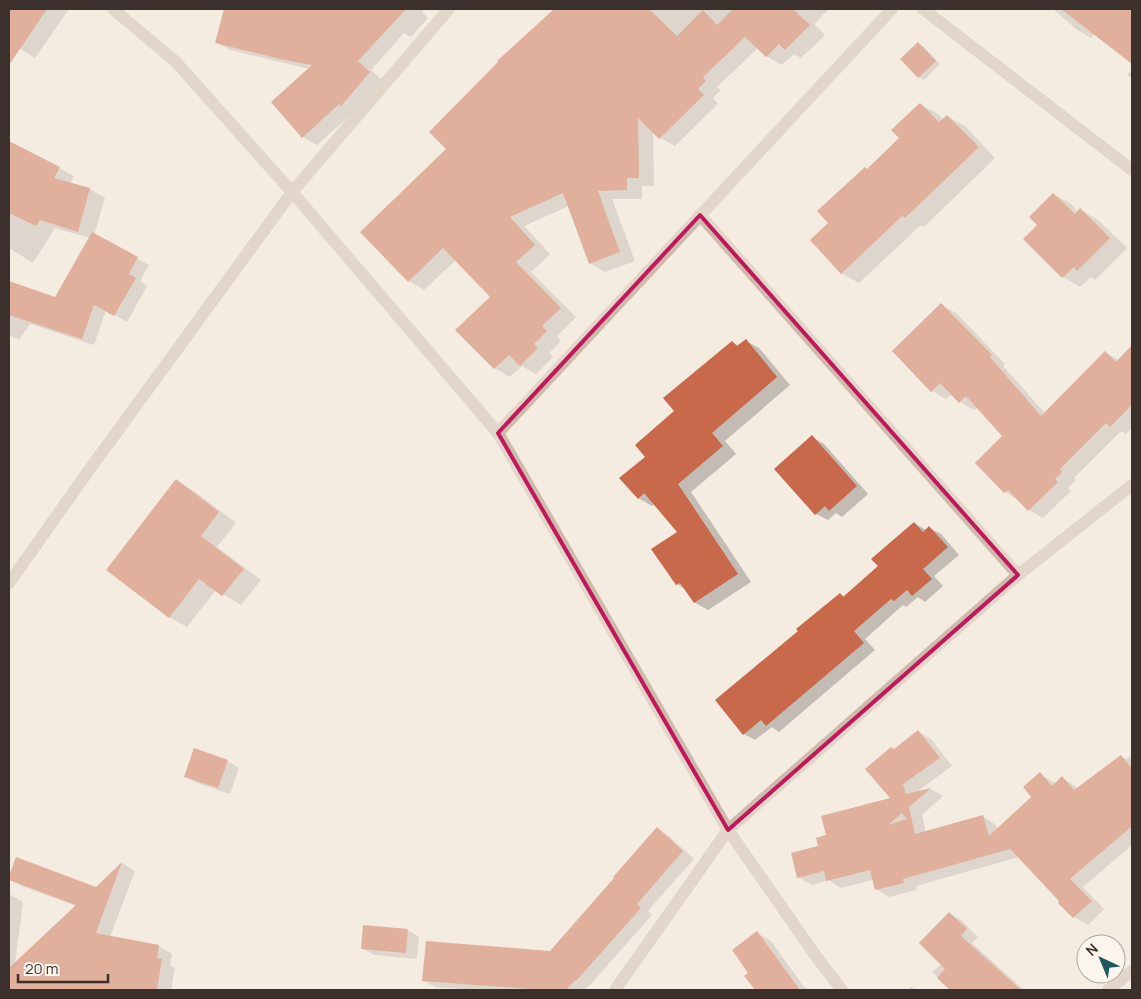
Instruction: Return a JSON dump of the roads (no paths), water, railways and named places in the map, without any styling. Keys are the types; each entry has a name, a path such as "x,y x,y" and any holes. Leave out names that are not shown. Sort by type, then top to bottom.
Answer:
{"street":[{"path":"113,9 176,62 292,192 498,433 728,830 818,959 842,990"},
{"path":"9,584 92,466 292,192 449,9"},
{"path":"498,433 892,9"},
{"path":"923,9 1132,170"},
{"path":"700,215 1018,575"},
{"path":"615,990 728,830 1018,575 1132,484"},
{"path":"1108,990 1132,971"}]}
